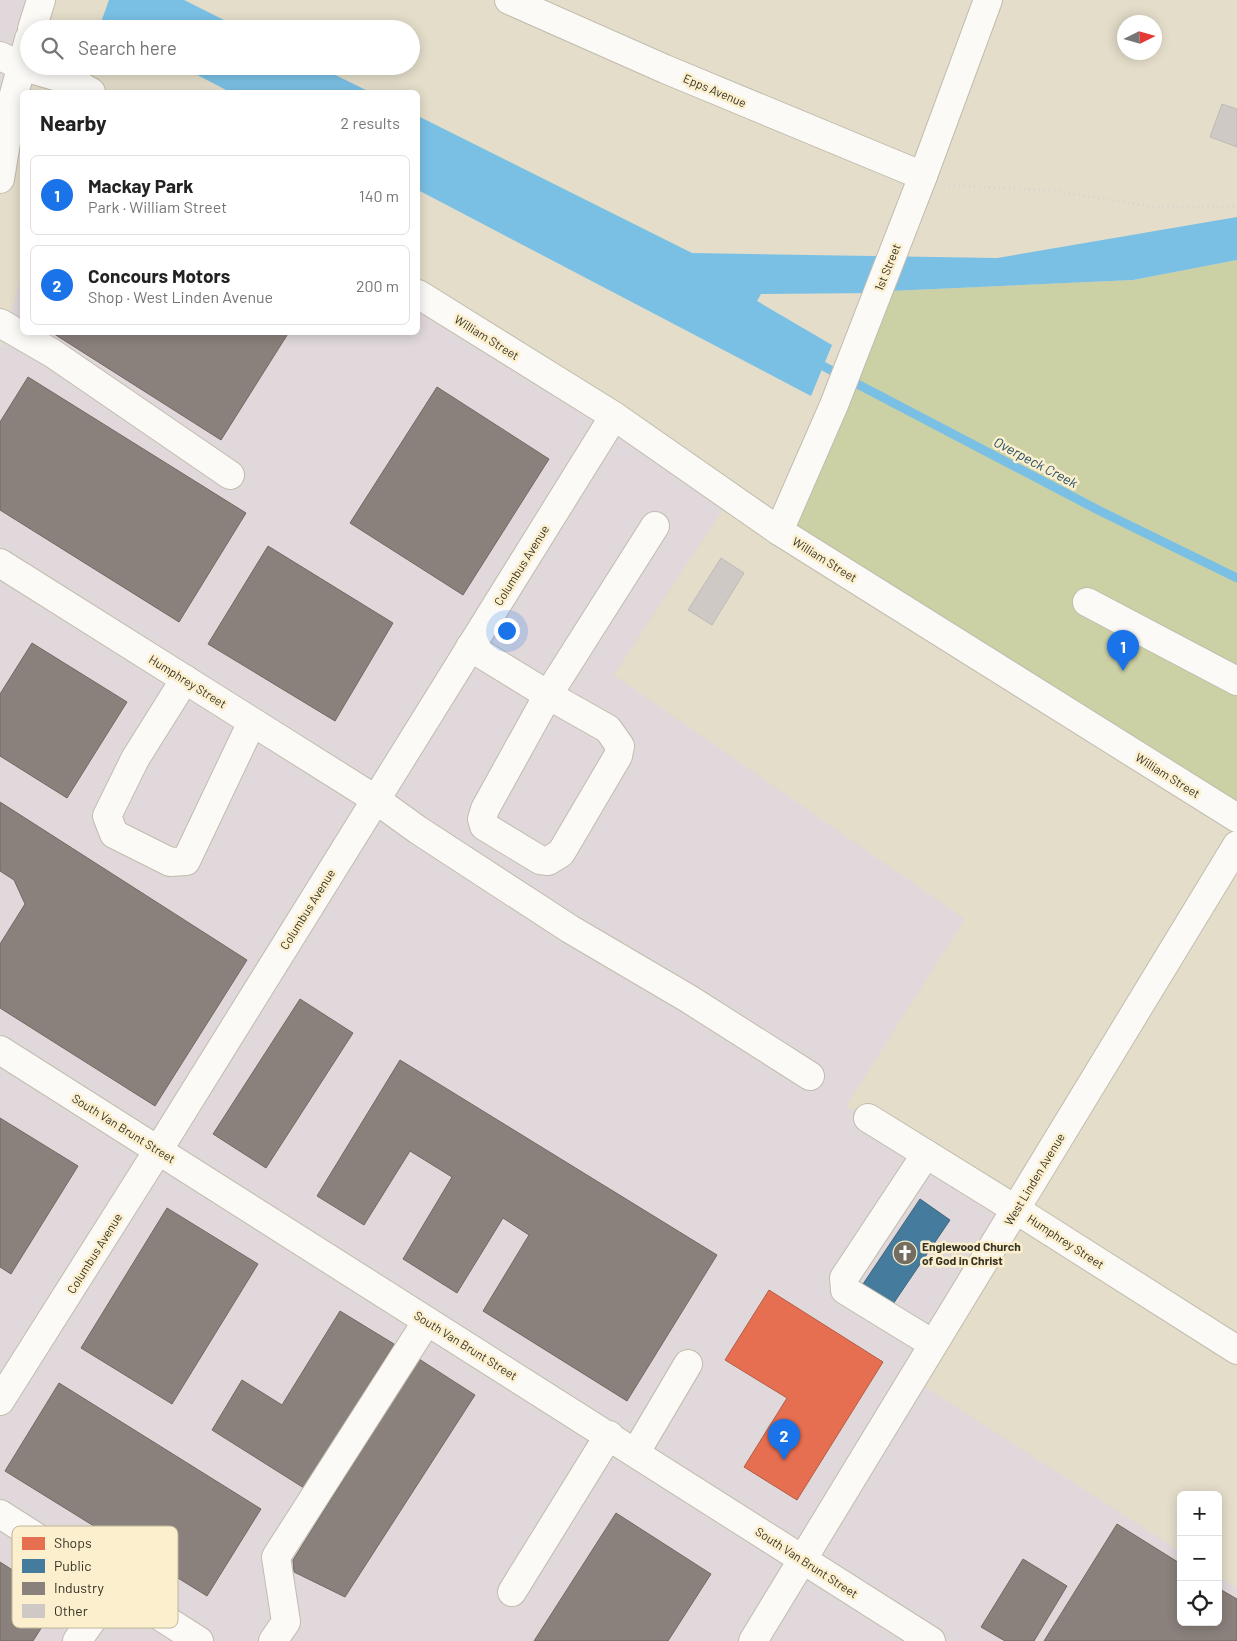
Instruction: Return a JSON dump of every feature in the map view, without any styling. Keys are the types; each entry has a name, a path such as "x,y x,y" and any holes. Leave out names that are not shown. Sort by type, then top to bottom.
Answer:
{"street":[{"path":"35,20 41,0"},
{"name":"Epps Avenue","path":"509,0 692,80 923,176"},
{"name":"1st Street","path":"780,531 834,405 923,176 988,0"},
{"path":"0,179 9,120 11,61 20,50"},
{"path":"54,75 72,81 88,90"},
{"name":"William Street","path":"420,295 614,416 780,531 1235,811"},
{"path":"0,323 20,335"},
{"path":"20,335 52,354 230,475"},
{"name":"Columbus Avenue","path":"0,1401 614,416"},
{"path":"470,648 548,696 608,729 620,746 618,756 561,853 548,861 540,860 484,826 482,819 485,809 548,696 655,526"},
{"name":"Humphrey Street","path":"0,563 375,800 570,929 689,999 810,1076"},
{"path":"1087,602 1237,681"},
{"path":"185,679 135,759 107,816 114,834 170,862 186,861 252,722"},
{"name":"West Linden Avenue","path":"753,1641 1237,846"},
{"name":"South Van Brunt Street","path":"0,1050 931,1641"},
{"name":"Humphrey Street","path":"868,1118 1237,1350"},
{"path":"926,1154 844,1278 845,1290 933,1344"},
{"path":"273,1641 286,1622 276,1557 428,1321"},
{"path":"636,1452 688,1364"},
{"path":"512,1592 608,1435"},
{"path":"0,1514 19,1526"},
{"path":"77,1641 87,1628"},
{"path":"178,1628 199,1641"}],"path":[{"path":"923,176 952,186 1056,191 1154,207 1237,207"}],"shaded area":[{"path":"0,0 41,0 36,20 20,20 20,75 24,75 0,179"},
{"path":"20,281 20,335 420,335 420,294 733,494 614,675 965,919 846,1106 1007,1207 908,1376 1177,1549 1177,1626 1222,1626 1222,1579 1237,1588 1237,1641 0,1641 0,349"}],"green space":[{"path":"1237,260 1237,817 783,526 890,291 1133,280"}],"water":[{"path":"109,0 184,0 224,20 102,20"},
{"path":"197,75 335,75 366,90 226,90"},
{"path":"420,117 692,253 997,258 1237,217 1237,260 1133,280 877,293 761,294 757,301 832,345 811,396 420,191"}],"building: Shops":[{"path":"769,1290 883,1362 797,1500 744,1467 787,1398 725,1360"}],"building: Public":[{"name":"Englewood Church of God in Christ","path":"920,1199 950,1220 891,1307 861,1287"}],"building: Industry":[{"path":"56,335 287,335 221,440"},
{"path":"28,377 246,513 179,622 0,510 0,422"},
{"path":"437,387 549,459 463,595 350,523"},
{"path":"268,546 393,623 335,721 208,644"},
{"path":"32,643 127,702 67,798 0,756 0,694"},
{"path":"0,802 247,960 155,1106 0,1008 0,944 25,904 14,880 0,871"},
{"path":"300,999 353,1033 266,1168 213,1134"},
{"path":"400,1060 717,1255 627,1401 483,1311 529,1235 503,1218 457,1293 403,1259 452,1177 410,1151 364,1225 317,1196"},
{"path":"0,1118 78,1166 11,1274 0,1267"},
{"path":"167,1208 258,1264 172,1404 81,1348"},
{"path":"340,1311 394,1344 304,1488 212,1430 242,1380 282,1405"},
{"path":"419,1359 475,1395 345,1597 294,1572 293,1560"},
{"path":"59,1383 261,1509 207,1596 178,1578 178,1526 94,1526 5,1471"},
{"path":"616,1513 711,1574 668,1641 534,1641"},
{"path":"1117,1524 1177,1562 1177,1626 1222,1626 1222,1590 1237,1599 1237,1641 1044,1641"},
{"path":"1023,1559 1067,1586 1034,1641 1005,1641 981,1627"},
{"path":"0,1562 12,1570 12,1628 41,1628 33,1641 0,1641"}],"building: Other":[{"path":"1222,104 1237,109 1237,147 1210,137"},
{"path":"721,558 744,573 712,625 688,610"}],"waterway":[{"name":"Overpeck Creek","path":"823,366 1100,511 1237,578"}],"place":[{"name":"Mackay Park","path":"1123,671"},
{"name":"Englewood Church of God in Christ","path":"905,1253"},
{"name":"Concours Motors","path":"784,1460"}]}
